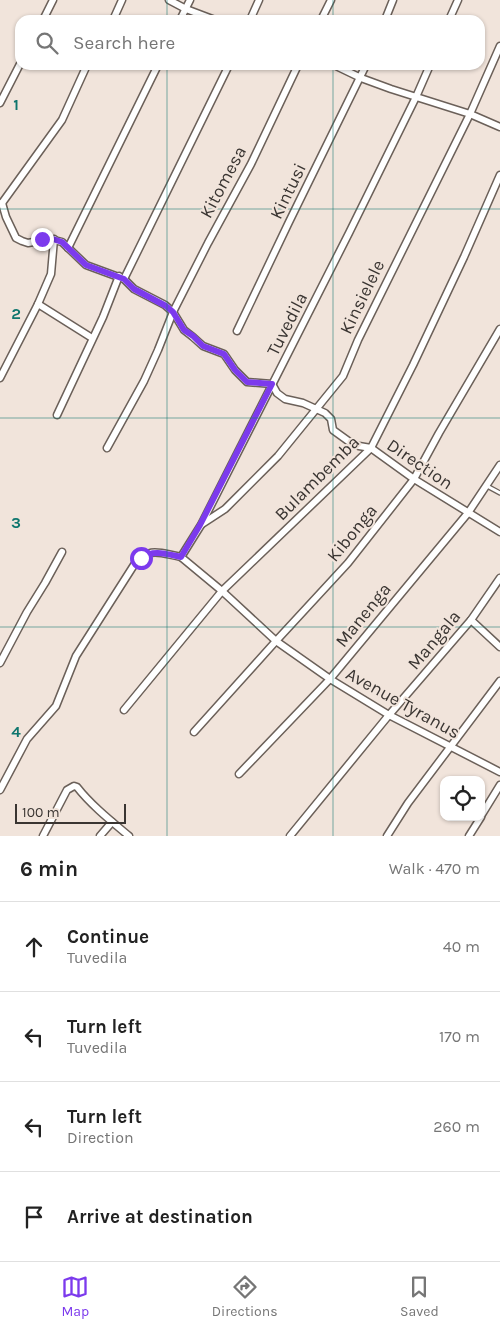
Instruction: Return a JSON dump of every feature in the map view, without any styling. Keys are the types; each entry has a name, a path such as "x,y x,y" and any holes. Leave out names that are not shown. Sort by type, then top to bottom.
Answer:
{"street":[{"path":"46,15 53,0"},
{"path":"115,15 122,0"},
{"path":"169,0 202,15"},
{"path":"183,15 190,0"},
{"path":"252,15 259,0"},
{"path":"324,15 331,0"},
{"path":"387,15 393,0"},
{"path":"451,15 458,0"},
{"name":"Kinsielele","path":"200,525 224,509 278,456 343,376 358,340 470,114 500,46"},
{"path":"0,103 17,70"},
{"path":"85,70 62,120 1,204 16,238 28,243 42,239 62,242 86,265 122,277 134,289 166,306 173,312 184,330 203,346 224,354 235,370 247,382 272,384"},
{"path":"68,248 156,70"},
{"path":"56,415 102,317 226,70"},
{"name":"Kitomesa","path":"107,448 144,381 173,312 251,164 296,70"},
{"path":"344,70 391,89 470,114 500,127"},
{"name":"Kintusi","path":"237,331 364,70"},
{"name":"Tuvedila","path":"181,557 200,525 304,324 428,70"},
{"name":"Bulambemba","path":"124,710 222,591 371,448 413,365 500,175"},
{"path":"0,378 38,304 51,274 54,240"},
{"path":"38,304 92,338"},
{"name":"Kibonga","path":"194,732 348,563 414,479 439,432 500,329"},
{"name":"Direction","path":"272,384 277,393 285,399 304,403 325,414 330,418 333,430 346,440 359,446 371,448 414,479 500,532"},
{"name":"Manenga","path":"239,774 330,679 468,513 500,466"},
{"path":"0,663 62,552"},
{"path":"0,790 27,739 56,706 76,656 134,565 146,553 152,552 181,557"},
{"name":"Avenue Tyranus","path":"181,557 222,591 276,641 330,679 389,715 500,772"},
{"name":"Mangala","path":"290,836 389,715 471,620 500,578"},
{"path":"471,620 500,647"},
{"path":"387,836 408,804 500,681"},
{"path":"43,836 64,795 74,786 129,836"},
{"path":"485,810 500,786"},
{"path":"469,836 478,821"},
{"path":"100,836 112,822"}],"lane":[{"path":"486,486 500,493"}],"route":[{"path":"42,239 50,238 62,242 86,265 124,279 134,289 166,306 173,312 184,330 198,342 227,356 235,370 247,382 272,384 200,525 181,557 152,552 146,553 141,558"}]}
